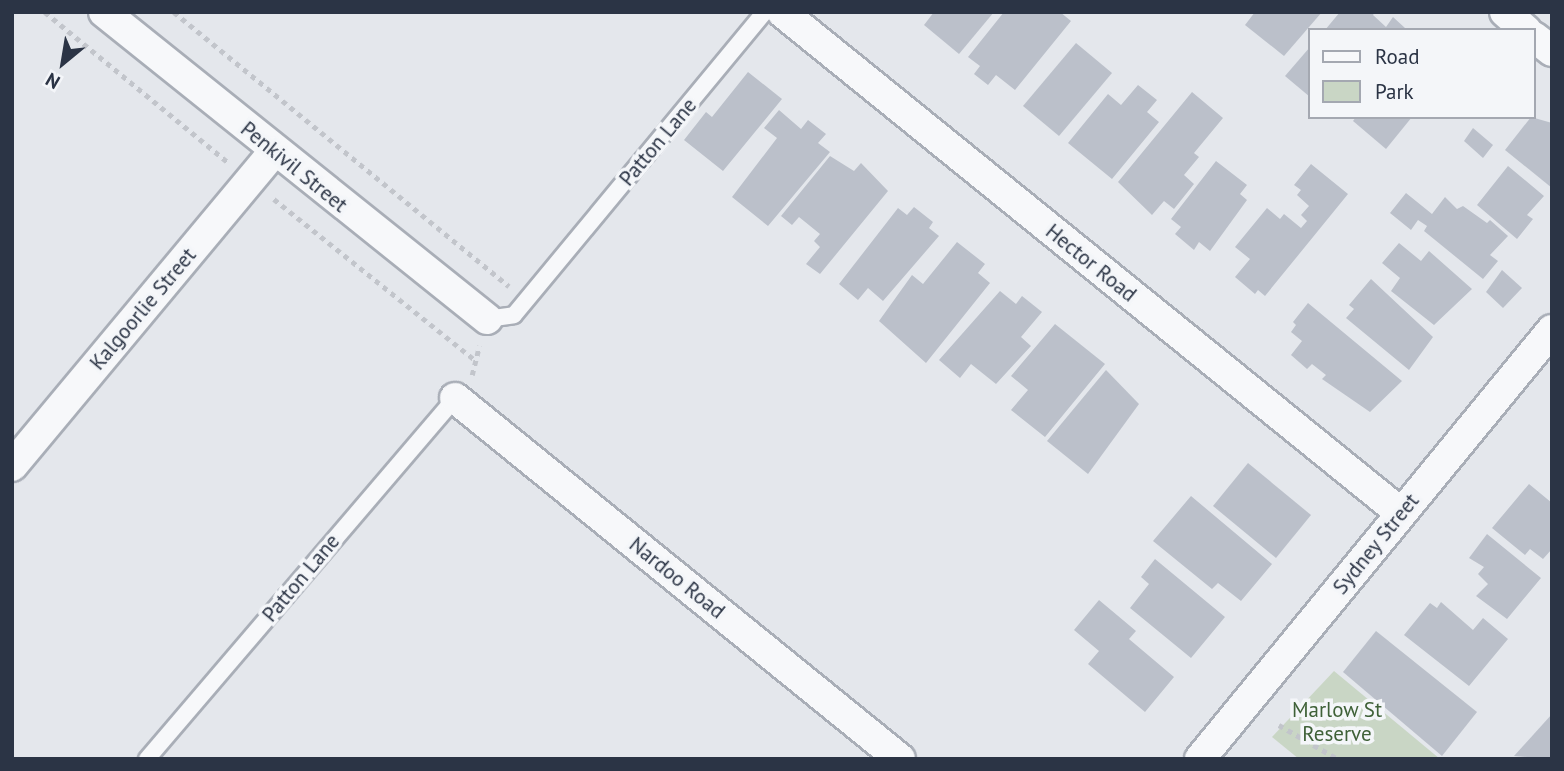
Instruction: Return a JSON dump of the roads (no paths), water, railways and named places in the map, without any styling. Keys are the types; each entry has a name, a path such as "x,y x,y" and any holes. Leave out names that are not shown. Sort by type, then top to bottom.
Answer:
{"street":[{"name":"Penkivil Street","path":"104,12 274,152 487,319"},
{"name":"Hector Road","path":"782,12 1401,513"},
{"path":"1505,12 1524,28"},
{"path":"1536,39 1552,51"},
{"name":"Kalgoorlie Street","path":"12,466 274,152"},
{"name":"Sydney Street","path":"1200,759 1552,330"},
{"name":"Nardoo Road","path":"455,398 900,759"}],"lane":[{"name":"Patton Lane","path":"487,319 514,315 765,12"},
{"name":"Patton Lane","path":"147,759 455,398"}],"park label":[{"name":"Marlow St Reserve","path":"1337,722"}]}
